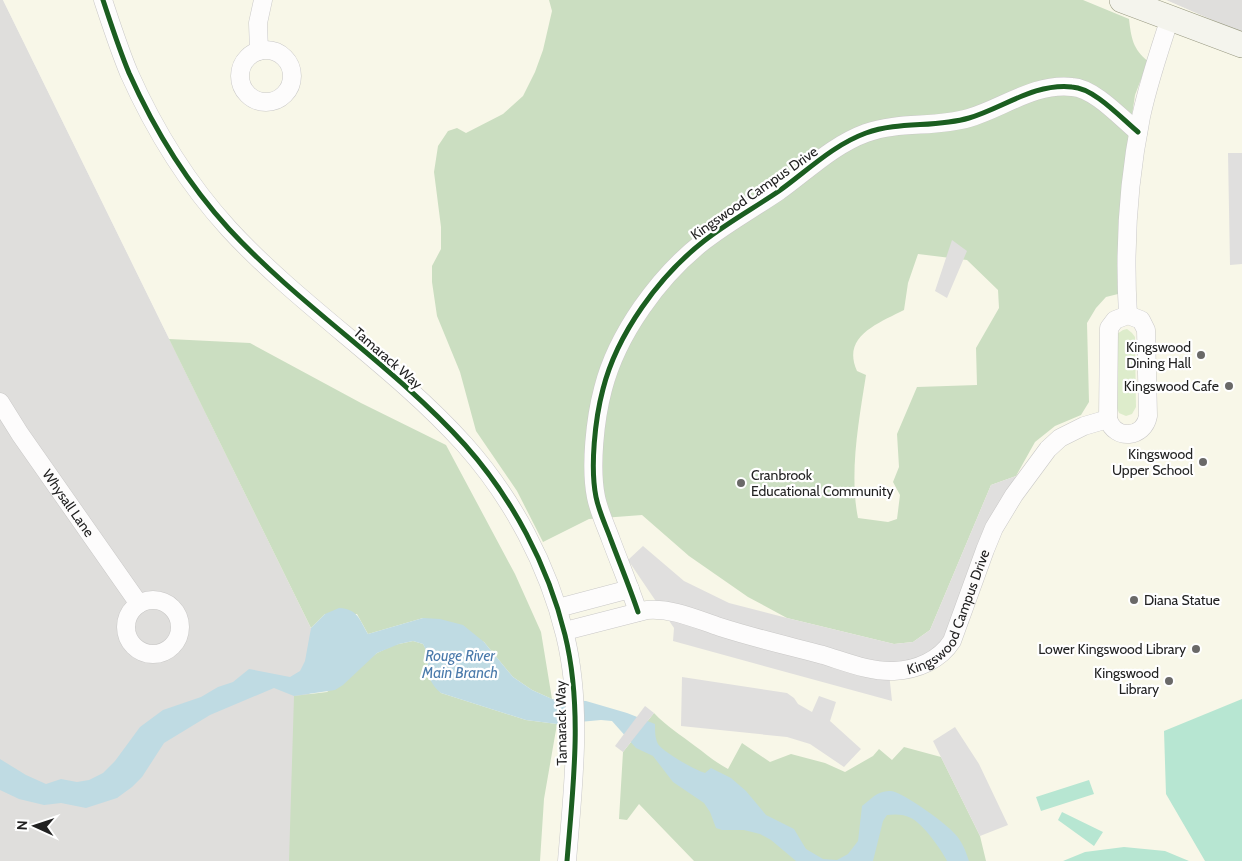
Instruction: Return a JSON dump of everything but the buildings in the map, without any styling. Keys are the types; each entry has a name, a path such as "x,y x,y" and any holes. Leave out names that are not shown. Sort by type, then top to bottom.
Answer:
{"street":[{"name":"Tamarack Way","path":"103,0 140,95 166,143 200,194 244,245 420,401 466,446 493,480 523,527 558,608 565,631 573,678 575,750 567,861"},
{"path":"260,51 258,23 263,0"},
{"path":"1122,0 1239,43"},
{"path":"1128,315 1126,280 1128,215 1134,160 1148,86 1170,18"},
{"name":"Kingswood Campus Drive","path":"638,612 600,511 594,489 593,471 600,401 614,355 632,324 662,283 693,250 706,239 781,190 835,149 850,140 876,129 959,121 980,115 1030,93 1052,87 1072,86 1090,92 1138,132"},
{"path":"1128,315 1141,320 1146,330 1147,419 1144,426 1138,431 1128,434 1117,431 1111,426 1108,419 1109,328 1115,320 1128,315"},
{"name":"Whysall Lane","path":"0,402 20,434 139,604"},
{"name":"Kingswood Campus Drive","path":"565,631 638,612 654,610 674,611 728,629 876,670 903,670 921,666 943,653 952,641 994,528 1022,482 1048,449 1060,438 1084,426 1108,419"},
{"path":"558,608 630,590"}],"shaded area":[{"path":"0,0 3,0 311,628 306,861 0,861"},
{"name":"Cranbrook Educational Community","path":"3,0 1166,0 1242,33 1242,861 306,861 311,628"},
{"path":"1166,0 1242,0 1242,33"},
{"path":"1228,153 1242,153 1242,264 1230,265"},
{"path":"952,240 967,251 947,298 935,291"},
{"path":"1016,476 944,646 889,673 892,701 673,641 674,628 628,560 643,546 684,581 729,603 894,644 913,642 930,630 991,485"},
{"path":"682,677 787,693 798,704 812,712 819,696 836,702 830,721 861,749 844,767 810,744 787,737 681,726"},
{"path":"955,727 979,764 1008,825 980,836 933,741"}],"green space":[{"path":"549,0 1083,0 1129,19 1136,48 1148,61 1135,95 1126,156 1118,237 1118,294 1106,297 1096,308 1087,323 1089,402 1081,415 1055,426 1035,442 1016,476 991,485 930,630 913,642 894,644 787,618 748,597 689,556 642,515 589,519 543,542 517,491 476,431 460,372 437,316 432,282 432,266 441,249 441,227 434,172 438,146 448,131 457,128 466,133 503,114 523,96 543,50 552,11","holes":["918,254 967,260 998,290 999,308 976,348 977,385 917,387 897,434 899,467 893,482 900,495 897,519 888,522 858,518 855,501 855,465 858,428 866,375 857,371 853,359 854,349 858,340 865,332 904,310 908,283"]},
{"path":"1127,329 1135,337 1136,407 1132,414 1126,416 1119,413 1117,408 1117,334"},
{"path":"169,339 250,343 361,403 446,445 515,574 541,632 552,699 532,690 513,677 484,642 423,618 368,634 357,614 325,614 311,628"},
{"path":"413,641 423,644 427,651 428,674 441,693 526,720 557,724 544,799 540,861 289,861 294,696 327,692 377,653 394,645"},
{"path":"1242,699 1242,861 1205,861 1166,794 1164,731"},
{"path":"654,713 728,769 742,743 770,762 791,754 825,763 845,772 873,756 879,749 892,760 904,747 941,757 980,836 986,861 694,861 639,804 627,820 619,819 623,752"},
{"path":"1089,780 1094,794 1041,811 1036,797"},
{"path":"1062,812 1103,832 1094,846 1058,820"},
{"path":"1124,847 1165,851 1189,861 1063,861 1085,852"}],"water":[{"name":"Rouge River Main Branch","path":"339,608 350,610 354,613 360,619 368,634 423,618 440,619 463,625 484,642 513,677 532,690 552,699 586,701 627,713 655,724 657,742 661,747 700,771 705,773 711,768 731,778 746,791 766,815 794,829 806,849 823,859 837,860 848,854 858,841 862,806 878,793 891,791 914,802 950,829 962,843 969,861 947,861 926,831 916,821 896,814 887,815 883,821 873,861 796,861 771,840 760,834 744,830 722,830 716,828 710,812 704,803 673,782 653,756 636,748 612,721 601,720 557,724 526,720 441,693 431,681 423,644 413,641 399,644 377,653 343,685 335,690 294,696 274,688 210,715 164,743 142,777 117,798 86,808 61,803 44,805 19,799 0,790 0,759 26,775 46,784 61,779 77,782 89,780 103,773 115,761 140,727 163,710 201,697 218,687 233,682 249,669 290,677 300,671 305,661 311,628 325,614"}],"pier":[{"path":"645,706 654,713 623,752 615,746"}],"cycle path":[{"path":"103,0 125,64 149,115 185,174 199,193 229,229 286,285 408,389 465,445 498,487 526,534 549,583 558,609 565,635 574,691 574,776 567,861"},
{"path":"638,612 596,497 593,472 596,428 603,389 618,348 629,327 656,289 687,255 713,234 779,191 831,151 854,138 879,129 956,121 982,114 1032,92 1058,87 1072,87 1089,92 1098,98 1138,132"}],"place":[{"name":"Kingswood Dining Hall","path":"1201,355"},
{"name":"Kingswood Cafe","path":"1229,386"},
{"name":"Kingswood Upper School","path":"1203,462"},
{"name":"Cranbrook Educational Community","path":"741,483"},
{"name":"Diana Statue","path":"1134,600"},
{"name":"Lower Kingswood Library","path":"1196,649"},
{"name":"Kingswood Library","path":"1169,681"}]}
